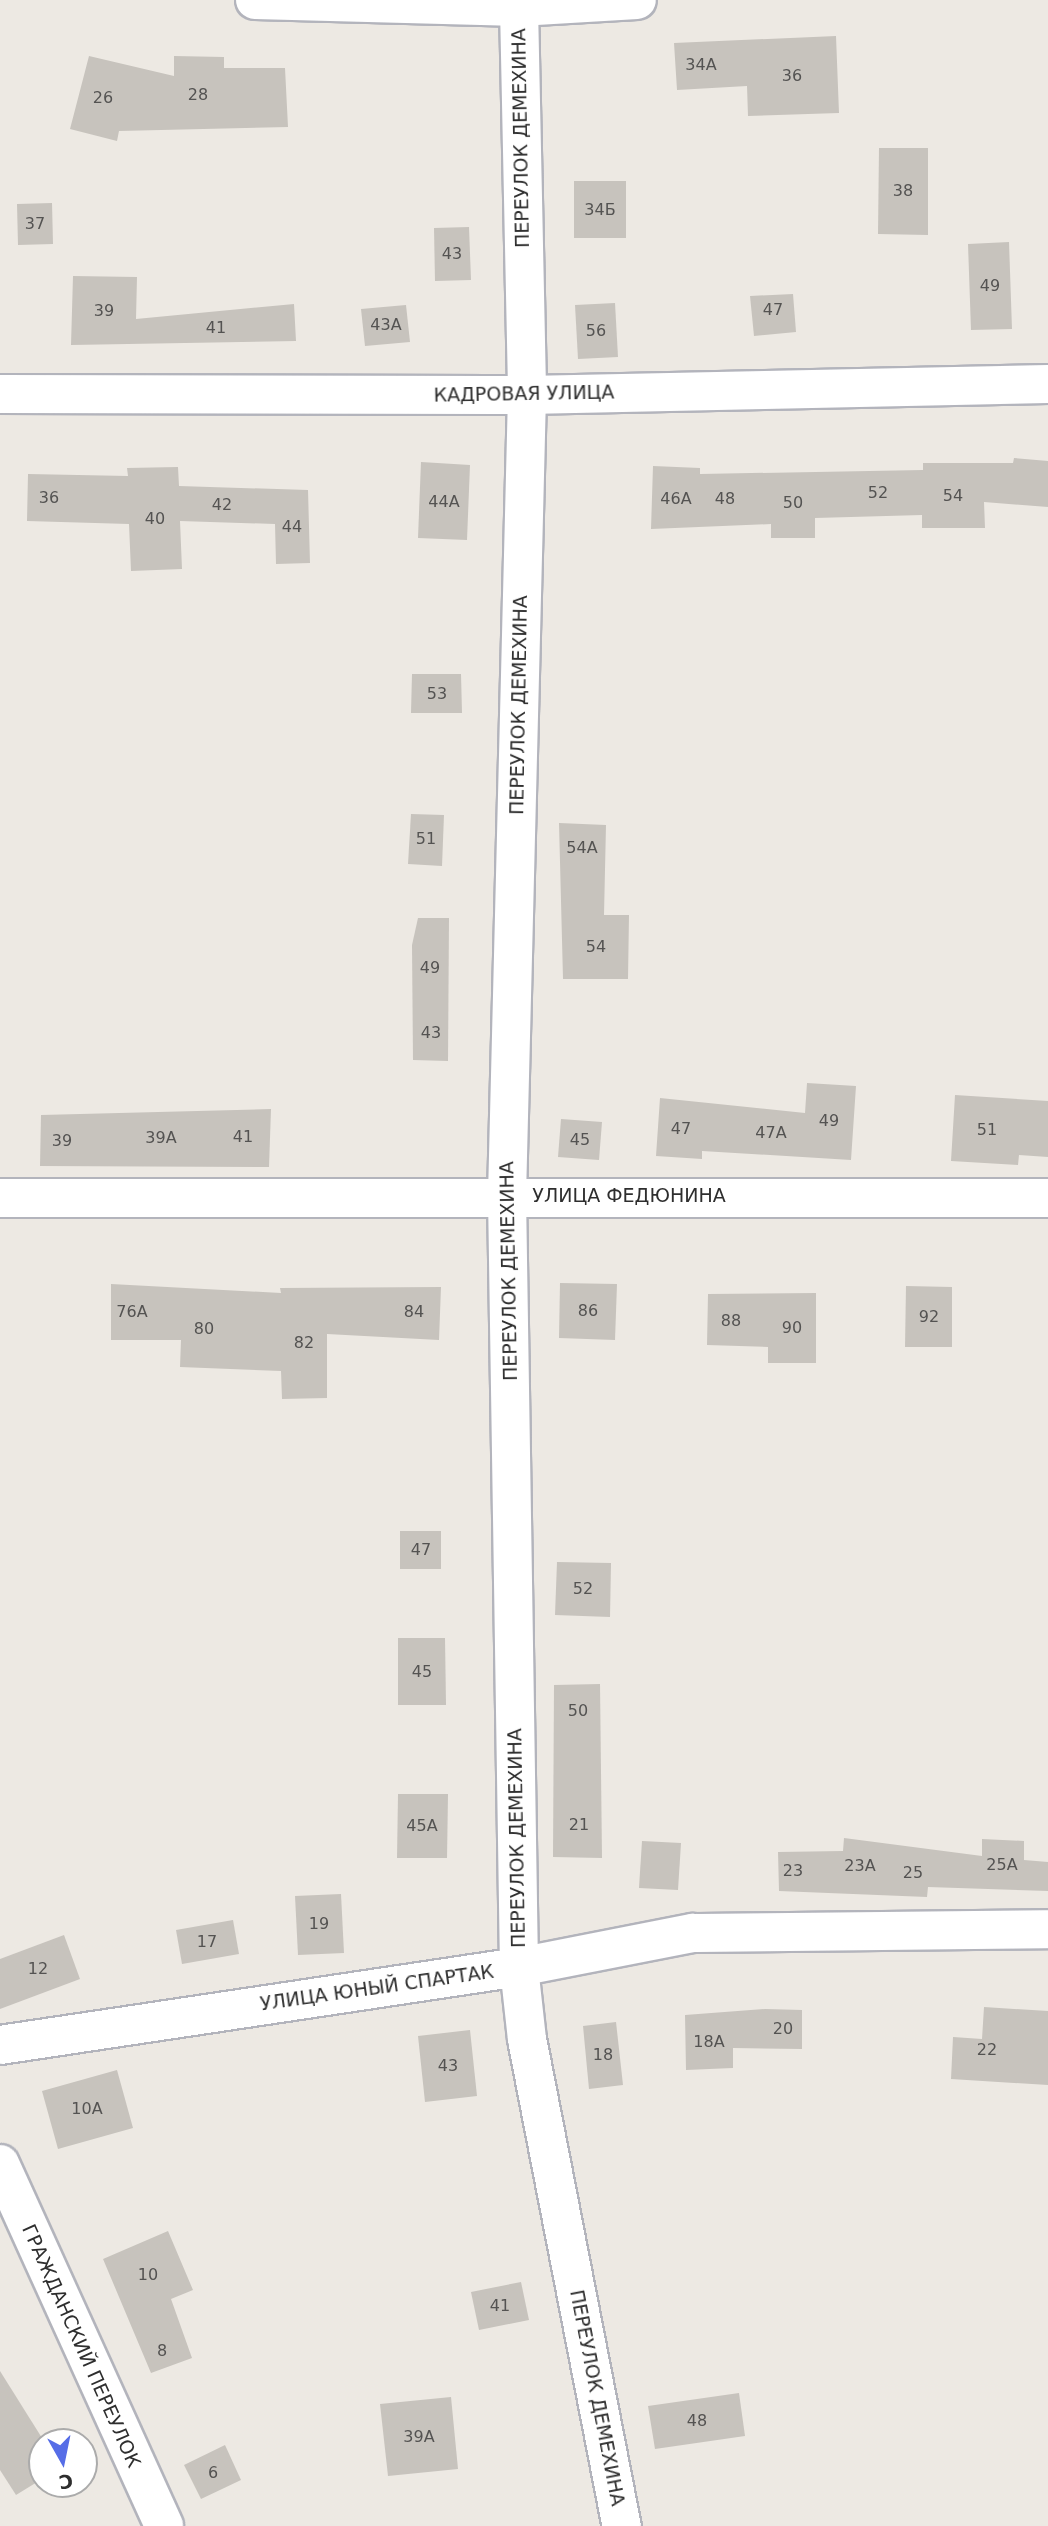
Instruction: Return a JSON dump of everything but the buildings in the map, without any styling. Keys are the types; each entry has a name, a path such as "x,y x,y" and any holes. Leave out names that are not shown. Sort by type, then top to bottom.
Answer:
{"street":[{"path":"255,0 519,8 638,0"},
{"name":"ПЕРЕУЛОК ДЕМЕХИНА","path":"519,8 527,395 507,1195 519,1967 527,2039 622,2526"},
{"name":"КАДРОВАЯ УЛИЦА","path":"0,394 527,395 1048,384"},
{"name":"УЛИЦА ФЕДЮНИНА","path":"0,1198 507,1195 1048,1198"},
{"name":"УЛИЦА ЮНЫЙ СПАРТАК","path":"0,2045 519,1967 693,1933 1048,1929"},
{"name":"ГРАЖДАНСКИЙ ПЕРЕУЛОК","path":"0,2164 118,2436 164,2526"}]}
